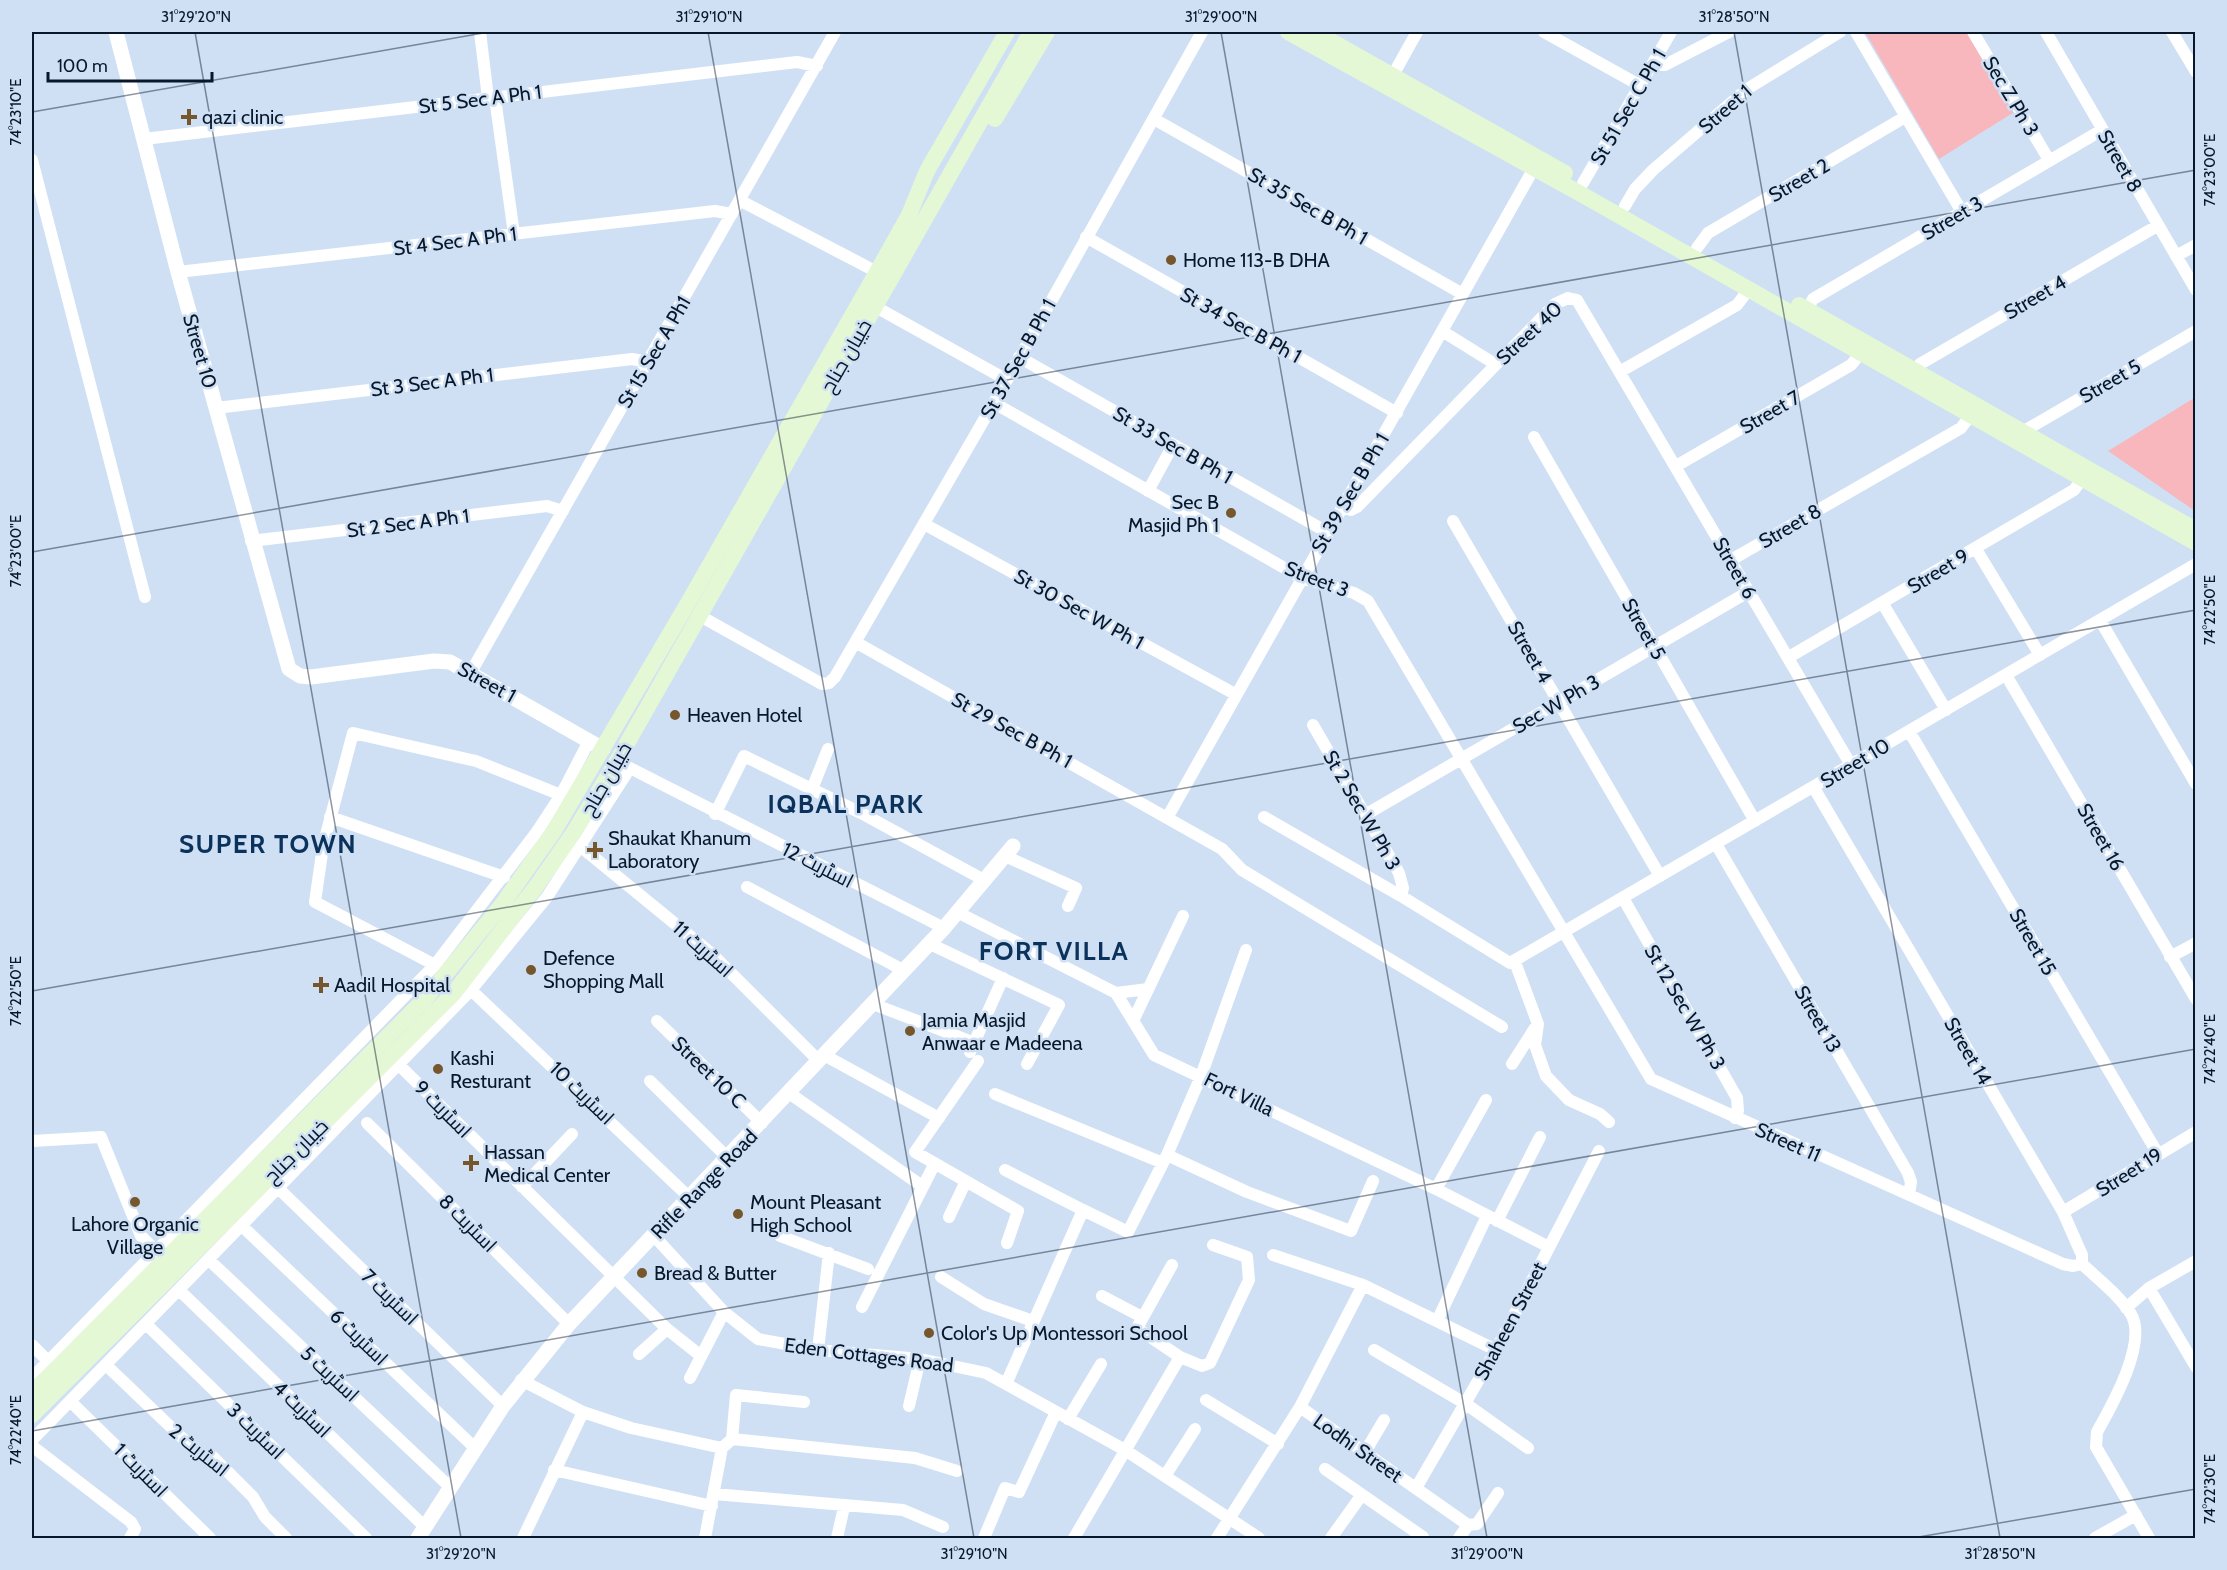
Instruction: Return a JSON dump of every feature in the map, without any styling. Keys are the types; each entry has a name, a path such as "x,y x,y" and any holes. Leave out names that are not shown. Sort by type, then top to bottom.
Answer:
{"main road":[{"name":"خیبان جناح","path":"32,1415 453,994 536,888 624,765 700,616 874,306 915,220 927,171 1007,32"},
{"path":"915,220 924,197 973,116 1018,32"},
{"name":"خیبان جناح","path":"32,1393 426,998 508,896 554,831 596,745 877,272 915,220 1031,32"},
{"path":"915,220 949,197 1047,32"},
{"path":"1288,32 1534,168 2196,543"},
{"path":"1315,32 2196,530"}],"street":[{"name":"Street 10","path":"116,32 251,541 289,669"},
{"path":"480,32 514,234"},
{"name":"St 15 Sec A Ph1","path":"471,672 741,201 835,32"},
{"name":"St 37 Sec B Ph 1","path":"700,616 822,684 830,683 856,643 994,403 1202,32"},
{"path":"1393,75 1417,32"},
{"path":"1544,32 1641,86"},
{"name":"St 51 Sec C Ph 1","path":"1583,183 1671,32"},
{"path":"1653,65 1665,65 1729,32"},
{"name":"Street 1","path":"1625,206 1635,189 1653,170 1747,89 1840,32"},
{"path":"1856,32 1962,212"},
{"name":"Sec Z Ph 3","path":"1973,32 2049,160"},
{"name":"Street 8","path":"2046,32 2196,290"},
{"path":"2172,32 2196,72"},
{"name":"St 5 Sec A Ph 1","path":"144,139 797,62 817,66"},
{"name":"Street 2","path":"1697,248 1708,233 1905,117"},
{"name":"St 35 Sec B Ph 1","path":"1154,118 1461,293"},
{"name":"Street 3","path":"1807,310 1813,299 2102,130"},
{"path":"32,160 145,597"},
{"name":"St 39 Sec B Ph 1","path":"1167,818 1341,506 1397,413 1461,293 1534,168"},
{"path":"741,201 877,272"},
{"name":"St 4 Sec A Ph 1","path":"178,272 716,211 732,214"},
{"name":"Street 4","path":"1916,370 1920,364 2157,226"},
{"name":"St 34 Sec B Ph 1","path":"1086,237 1397,413"},
{"path":"2176,256 2196,245"},
{"path":"1621,371 1737,305 1749,289"},
{"name":"Street 40","path":"1341,506 1351,510 1368,497 1555,304 1568,298 1581,304 1621,371"},
{"path":"874,306 1007,380"},
{"path":"1442,331 1495,364"},
{"name":"Street 5","path":"2024,431 2196,331"},
{"name":"Street 7","path":"1676,466 1851,365 1860,354"},
{"name":"St 33 Sec B Ph 1","path":"1019,357 1327,532"},
{"name":"St 3 Sec A Ph 1","path":"216,408 632,359 648,362"},
{"name":"Street 6","path":"1621,371 1851,765"},
{"name":"Street 3","path":"994,403 1302,578 1354,593 1372,605 1564,933"},
{"name":"Street 8","path":"1731,560 1961,428 1970,416"},
{"name":"Street 5","path":"1534,437 1755,821"},
{"path":"1148,491 1173,444"},
{"name":"Street 9","path":"1788,657 1883,604 2074,490 2082,479"},
{"name":"St 2 Sec A Ph 1","path":"251,541 547,507 563,512"},
{"name":"Street 4","path":"1453,521 1660,876"},
{"name":"St 30 Sec W Ph 1","path":"924,524 1235,694"},
{"path":"1976,549 2040,655"},
{"name":"Street 10","path":"1515,962 2196,564"},
{"name":"Sec W Ph 3","path":"1365,815 1748,592"},
{"path":"1883,604 1946,710"},
{"path":"2100,620 2196,784"},
{"name":"St 29 Sec B Ph 1","path":"856,643 1222,849 1242,870 1502,1027"},
{"name":"Street 1","path":"289,669 300,676 311,677 443,661 471,672 596,745"},
{"name":"Street 16","path":"2006,675 2196,999"},
{"name":"St 2 Sec W Ph 3","path":"1312,725 1399,873 1403,888 1401,896"},
{"name":"Street 15","path":"1909,731 2157,1154"},
{"path":"435,965 315,902 330,817 352,733 476,762 561,795"},
{"path":"32,1378 435,965 504,877 596,745"},
{"path":"812,789 828,748"},
{"path":"715,813 744,756 812,789 984,880"},
{"path":"32,1440 400,1066 471,990 547,897 580,846 624,765"},
{"name":"اسٹریٹ 12","path":"624,765 944,928"},
{"name":"Street 14","path":"1814,788 2063,1212 2082,1255 2082,1264 2126,1308"},
{"path":"330,817 504,877"},
{"path":"1264,817 1401,896 1506,963 1515,962 1538,1024 1534,1045 1546,1076 1569,1100 1600,1114 1609,1122"},
{"name":"Street 13","path":"1716,844 1908,1173 1911,1182 1909,1195"},
{"name":"اسٹریٹ 11","path":"580,846 712,954 821,1058 939,1118"},
{"path":"1009,851 1076,888 1068,906"},
{"name":"Rifle Range Road","path":"422,1533 521,1380 569,1324 762,1123 944,928 1009,851"},
{"path":"747,887 903,970"},
{"name":"St 12 Sec W Ph 3","path":"1623,898 1737,1098 1738,1111 1735,1118"},
{"path":"957,912 1116,993 1148,989"},
{"path":"1133,1021 1183,916"},
{"name":"Street 11","path":"1564,933 1651,1079 2063,1264 2073,1266 2082,1264"},
{"path":"2170,957 2196,942"},
{"path":"928,943 1059,1005 1026,1064"},
{"path":"1005,1170 1128,1232 1165,1159 1201,1076 1246,950"},
{"path":"1003,978 974,1052 939,1118 915,1152 1018,1211 1007,1244"},
{"name":"اسٹریٹ 10","path":"471,990 690,1198"},
{"name":"Fort Villa","path":"1116,993 1155,1055 1436,1189 1549,1247"},
{"path":"873,1004 974,1052"},
{"name":"Street 10 C","path":"657,1021 762,1123"},
{"path":"1512,1064 1538,1024"},
{"name":"اسٹریٹ 9","path":"400,1066 667,1329 701,1356"},
{"path":"650,1081 728,1158"},
{"path":"789,1093 922,1186"},
{"path":"995,1094 1351,1231 1373,1181"},
{"path":"1436,1189 1486,1100"},
{"name":"اسٹریٹ 8","path":"367,1123 569,1324"},
{"name":"Street 19","path":"2063,1212 2196,1132"},
{"path":"522,1187 572,1134"},
{"path":"32,1142 101,1137 141,1236 156,1251"},
{"path":"1437,1322 1492,1219 1540,1137"},
{"name":"Shaheen Street","path":"1416,1488 1496,1350 1599,1151"},
{"path":"862,1307 935,1163"},
{"path":"949,1217 966,1181"},
{"name":"اسٹریٹ 7","path":"278,1188 503,1406"},
{"path":"1006,1384 1083,1210"},
{"name":"اسٹریٹ 6","path":"242,1226 475,1448"},
{"name":"Eden Cottages Road","path":"654,1236 724,1312 758,1339 818,1350 920,1359 986,1373 1125,1450 1230,1518"},
{"path":"780,1236 868,1269"},
{"path":"1172,1265 1137,1328 1180,1357 1202,1366 1210,1363 1249,1280 1247,1257 1213,1245"},
{"path":"818,1350 829,1253"},
{"path":"1273,1254 1363,1285 1496,1350"},
{"name":"اسٹریٹ 5","path":"209,1260 450,1487"},
{"path":"2149,1539 2095,1441 2097,1432 2121,1389 2130,1363 2134,1323 2126,1308 2149,1288 2196,1261"},
{"path":"941,1277 984,1304 1033,1321"},
{"path":"1217,1539 1300,1407 1363,1285"},
{"path":"2149,1288 2196,1367"},
{"name":"اسٹریٹ 4","path":"179,1290 422,1533"},
{"path":"1102,1296 1142,1317"},
{"path":"690,1378 724,1312"},
{"name":"اسٹریٹ 3","path":"146,1324 366,1539"},
{"path":"639,1354 667,1329"},
{"path":"32,1345 48,1361"},
{"path":"1374,1350 1466,1404 1528,1448"},
{"path":"1074,1539 1180,1357"},
{"path":"909,1406 920,1359"},
{"path":"1068,1419 1101,1364"},
{"name":"اسٹریٹ 2","path":"106,1365 200,1455 213,1457 253,1497 265,1517 286,1539"},
{"path":"521,1380 583,1412 631,1428 722,1448"},
{"path":"705,1539 722,1448 732,1439 736,1395 804,1402"},
{"path":"1206,1400 1278,1444"},
{"name":"اسٹریٹ 1","path":"71,1402 210,1539"},
{"name":"Lodhi Street","path":"1300,1407 1468,1525"},
{"path":"523,1539 583,1412"},
{"path":"984,1539 1005,1488 1019,1492 1056,1412"},
{"path":"1365,1452 1384,1420"},
{"path":"1165,1476 1195,1429"},
{"path":"732,1439 915,1458 957,1471"},
{"path":"32,1446 131,1522 135,1529 130,1539"},
{"path":"1325,1469 1423,1537"},
{"path":"554,1470 713,1500 903,1510 943,1527"},
{"path":"1459,1539 1468,1525 1477,1524 1498,1493"},
{"path":"1331,1539 1361,1496"},
{"path":"837,1539 844,1507"},
{"path":"2096,1539 2136,1515"},
{"path":"1230,1518 1259,1539"}],"shaded area":[{"path":"1865,32 1969,32 2016,111 1939,159"},
{"path":"2194,398 2196,400 2195,511 2108,451"}],"place":[{"name":"qazi clinic","path":"189,117"},
{"name":"Home 113-B DHA","path":"1171,260"},
{"name":"Sec B Masjid Ph 1","path":"1231,513"},
{"name":"Heaven Hotel","path":"675,715"},
{"name":"Shaukat Khanum Laboratory","path":"595,850"},
{"name":"Defence Shopping Mall","path":"531,970"},
{"name":"Aadil Hospital","path":"321,985"},
{"name":"Jamia Masjid Anwaar e Madeena","path":"910,1031"},
{"name":"Kashi Resturant","path":"438,1069"},
{"name":"Hassan Medical Center","path":"471,1163"},
{"name":"Lahore Organic Village","path":"135,1202"},
{"name":"Mount Pleasant High School","path":"738,1214"},
{"name":"Bread & Butter","path":"642,1273"},
{"name":"Color's Up Montessori School","path":"929,1333"}],"district":[{"name":"IQBAL PARK","path":"846,804"},
{"name":"SUPER TOWN","path":"268,844"},
{"name":"FORT VILLA","path":"1054,951"}]}
